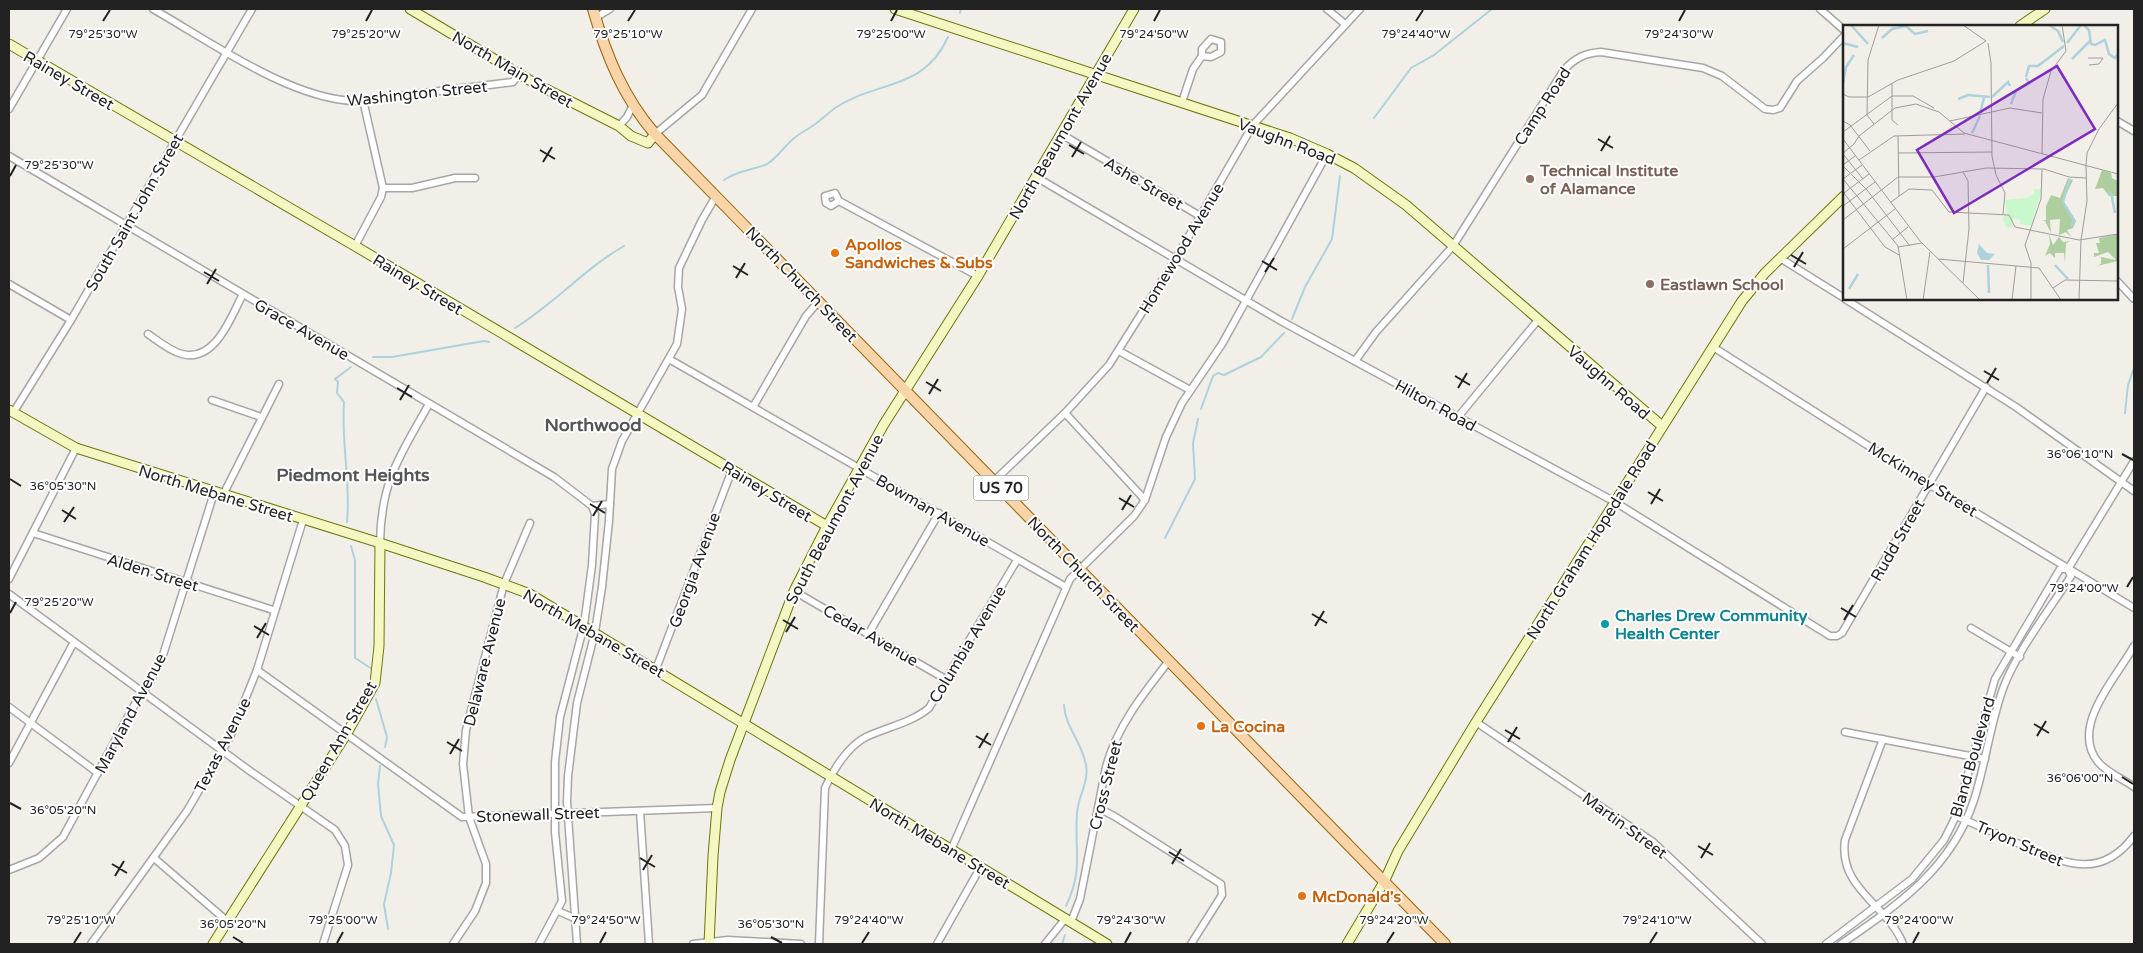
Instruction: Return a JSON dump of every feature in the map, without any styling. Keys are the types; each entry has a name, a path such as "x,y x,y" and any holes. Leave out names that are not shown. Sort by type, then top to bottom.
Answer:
{"main road":[{"name":"North Church Street","path":"594,13 605,51 632,105 655,134 1445,944"}],"street":[{"path":"9,109 67,9"},
{"name":"Washington Street","path":"153,9 227,51 311,94 336,100 363,100 506,83 513,82 519,74"},
{"name":"South Saint John Street","path":"11,411 71,320 252,9"},
{"name":"North Main Street","path":"410,9 519,74 618,126 631,136 648,143 655,134"},
{"path":"594,13 610,9"},
{"path":"655,134 702,95 752,9"},
{"name":"Vaughn Road","path":"895,9 1182,102 1327,154 1386,189 1662,426"},
{"name":"North Beaumont Avenue","path":"905,389 978,276 1134,9"},
{"path":"1327,9 1345,24"},
{"name":"Homewood Avenue","path":"994,481 1098,379 1119,351 1176,260 1253,126 1360,9"},
{"path":"1820,9 1843,29"},
{"path":"2025,25 2045,9"},
{"name":"Camp Road","path":"1355,361 1376,332 1453,246 1564,70 1579,57 1601,52 1703,68 1722,76 1765,109 1774,110 1784,105 1797,81 1824,58 1843,37"},
{"name":"Rainey Street","path":"9,44 355,246 827,526"},
{"path":"1182,102 1193,69 1202,56"},
{"path":"355,246 384,188 363,100"},
{"path":"618,126 627,117 632,105"},
{"path":"2118,122 2134,131"},
{"name":"Ashe Street","path":"1061,134 1200,216"},
{"path":"951,850 1066,587 1079,568 1134,516 1145,500 1166,437 1190,390 1222,344 1327,154"},
{"name":"Grace Avenue","path":"9,156 560,480 592,506"},
{"name":"Hilton Road","path":"1036,177 1246,301 1615,502 1834,637"},
{"path":"384,188 412,188 456,178 475,178"},
{"path":"577,944 568,813 573,726 584,668 595,632 606,552 610,483 614,460 637,414 677,344 682,309 678,287 679,268 716,196"},
{"name":"North Graham Hopedale Road","path":"1346,944 1384,882 1398,851 1476,722 1742,301 1780,258 1843,197"},
{"path":"839,201 978,276"},
{"path":"1780,258 1843,298"},
{"path":"2118,282 2134,299"},
{"path":"9,284 71,320"},
{"path":"148,334 183,354 190,355 205,350 220,336 243,294"},
{"path":"1847,300 1986,387 2134,491"},
{"path":"753,407 806,316 819,301"},
{"path":"1458,417 1538,320"},
{"name":"McKinney Street","path":"1713,348 1930,485 2134,608"},
{"path":"1119,351 1190,390"},
{"name":"Bowman Avenue","path":"669,359 1066,587"},
{"name":"Maryland Avenue","path":"9,870 39,858 58,843 77,814 160,660 186,582 219,494 279,384"},
{"name":"Rudd Street","path":"1834,637 1842,633 1986,387"},
{"name":"South Beaumont Avenue","path":"709,943 717,808 725,774 794,591 827,526 905,389"},
{"path":"212,400 261,416"},
{"name":"Queen Ann Street","path":"213,944 370,694 377,676 379,646 381,513 388,482 429,404"},
{"name":"North Mebane Street","path":"11,411 76,448 380,543 504,584 543,601 1107,944"},
{"path":"1065,413 1145,500"},
{"path":"9,579 76,448"},
{"name":"Bland Boulevard","path":"2068,569 2134,461"},
{"name":"Georgia Avenue","path":"656,670 732,470"},
{"path":"539,944 558,911 563,893 555,813 555,762 559,724 584,625 592,565 595,514 592,506 610,504"},
{"path":"869,634 939,513"},
{"name":"Texas Avenue","path":"92,944 118,905 187,811 240,716 257,670 302,520"},
{"name":"Delaware Avenue","path":"453,944 475,911 486,883 486,864 469,817 463,764 466,730 504,584 530,523"},
{"name":"Alden Street","path":"33,533 274,610"},
{"name":"Columbia Avenue","path":"819,944 825,788 830,776 850,749 860,741 922,714 935,700 1017,560"},
{"name":"Bland Boulevard","path":"1826,944 1903,888 1925,866 1944,840 1956,816 1992,688 2010,652 2060,569 2068,569"},
{"name":"Bland Boulevard","path":"1842,944 1906,899 1931,875 1952,847 1967,821 2005,685 2020,657 2071,576 2068,569"},
{"name":"Cedar Avenue","path":"794,591 947,680"},
{"path":"9,594 335,830 347,852 348,865 323,944"},
{"path":"1971,628 2020,657"},
{"path":"9,763 74,642"},
{"path":"2134,646 2093,714 2088,737 2092,752 2099,762 2134,786"},
{"name":"Cross Street","path":"1046,944 1068,921 1080,900 1109,758 1120,730 1169,661"},
{"name":"Stonewall Street","path":"257,670 347,733 456,814 469,817 717,808"},
{"path":"9,708 98,773"},
{"name":"Martin Street","path":"1476,722 1653,842 1762,944"},
{"path":"1845,732 1985,759"},
{"path":"1883,739 1845,840 1844,849 1850,874 1903,944"},
{"path":"1098,808 1114,816 1221,884 1222,895 1192,944"},
{"path":"640,811 648,944"},
{"name":"Tryon Street","path":"1956,816 2068,864 2098,863 2113,857 2125,848 2134,836"},
{"path":"154,858 227,921"},
{"path":"936,944 980,868"},
{"path":"558,911 574,918"},
{"path":"693,944 801,944"}],"waterway":[{"path":"960,13 961,9"},
{"path":"1374,118 1411,68 1434,55 1492,9"},
{"path":"724,180 767,164 794,138 835,108 851,99 913,76 926,67 938,54 948,37"},
{"path":"1292,319 1305,287 1332,239 1340,176"},
{"path":"515,328 609,255 624,246"},
{"path":"1201,409 1213,376 1218,373 1224,375 1261,357 1284,333"},
{"path":"373,357 392,357 484,341 489,342"},
{"path":"347,522 348,493 343,417 344,402 337,393 338,382 335,379 351,367"},
{"path":"2125,413 2128,385 2134,368"},
{"path":"1165,538 1195,479 1193,443 1198,419"},
{"path":"351,546 355,560 355,658 372,669"},
{"path":"376,699 387,737 385,747"},
{"path":"1064,705 1067,720 1081,749 1087,772 1077,813 1077,870 1072,893 1066,906"},
{"path":"380,766 378,784 381,816 394,845 391,873 384,904 388,929"},
{"path":"1062,944 1065,935"}],"place":[{"name":"Technical Institute of Alamance","path":"1530,179"},
{"name":"Apollos Sandwiches & Subs","path":"835,253"},
{"name":"Eastlawn School","path":"1650,284"},
{"name":"Charles Drew Community Health Center","path":"1605,624"},
{"name":"La Cocina","path":"1201,726"},
{"name":"McDonald's","path":"1302,896"}],"district":[{"name":"Northwood","path":"593,425"},
{"name":"Piedmont Heights","path":"353,475"}]}
